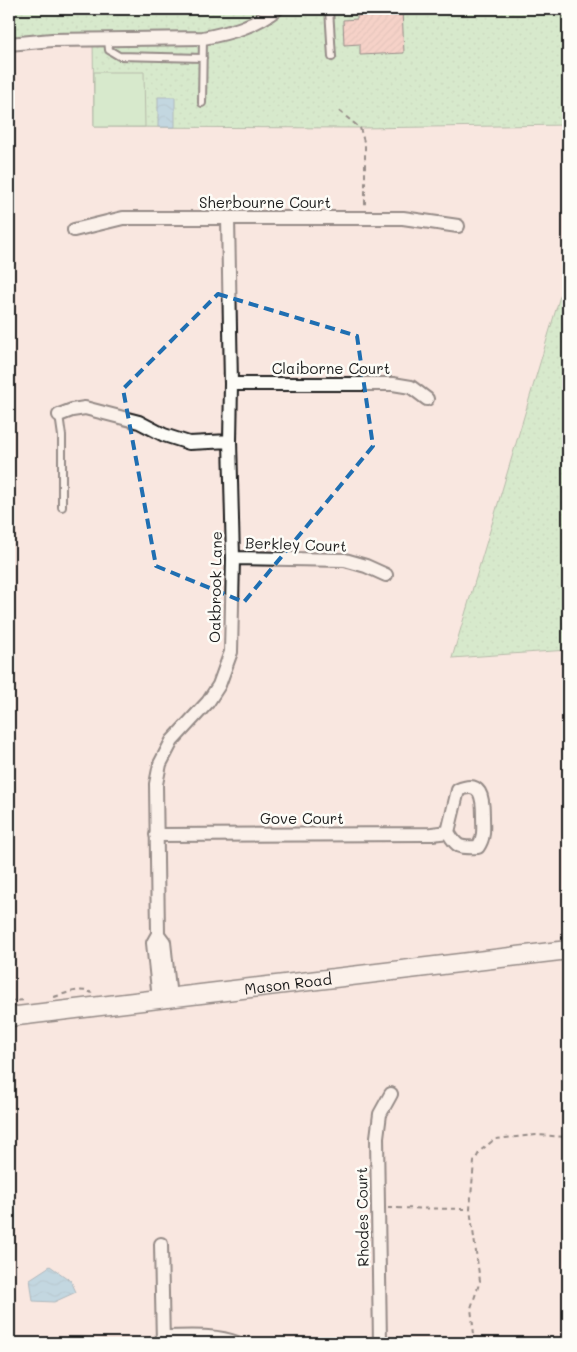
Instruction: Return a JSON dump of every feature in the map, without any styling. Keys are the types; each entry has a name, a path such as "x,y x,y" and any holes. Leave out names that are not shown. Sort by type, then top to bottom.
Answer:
{"main road":[{"name":"Mason Road","path":"9,1017 568,950"}],"street":[{"path":"9,44 52,40 203,38 225,34 246,27 277,9"},
{"name":"Sherbourne Court","path":"74,230 123,218 403,218 458,226"},
{"name":"Oakbrook Lane","path":"165,998 164,942 158,934 156,784 160,764 172,741 194,718 215,690 231,652 233,558 228,218"},
{"name":"Claiborne Court","path":"231,384 393,384 411,387 428,399"},
{"path":"59,415 85,408 139,422 164,435 189,443 230,441"},
{"name":"Berkley Court","path":"233,558 345,560 366,566 386,575"},
{"path":"468,786 474,787 483,798 483,839 478,847 463,848 455,843 448,832 458,790 468,786"},
{"name":"Gove Court","path":"156,835 432,834 448,832"},
{"name":"Rhodes Court","path":"380,1343 378,1122 391,1094"},
{"path":"161,1244 163,1340 203,1337 218,1338 237,1343"}],"lane":[{"path":"329,9 332,57"},
{"path":"202,103 203,38"},
{"path":"108,39 109,50 120,56 203,58"},
{"path":"59,415 62,439 62,507"}],"path":[{"path":"339,111 360,128 365,145 365,218"},
{"path":"475,1343 471,1308 480,1280 470,1209 474,1162 480,1150 495,1139 536,1135 568,1137"},
{"path":"378,1208 470,1209"}],"highlighted area":[{"path":"218,294 357,336 373,446 244,602 156,566 123,389"}],"green space":[{"path":"9,9 568,9 568,125 360,128 94,127 93,39 15,43 9,21"},
{"path":"94,72 144,72 145,127 94,127"},
{"path":"568,269 568,650 452,658"}],"water":[{"path":"158,97 175,97 175,127 158,127"},
{"path":"50,1266 71,1281 76,1292 54,1302 33,1301 30,1279"}],"building":[{"path":"357,9 402,9 404,53 360,55 360,44 344,45 343,20 357,19"}]}
